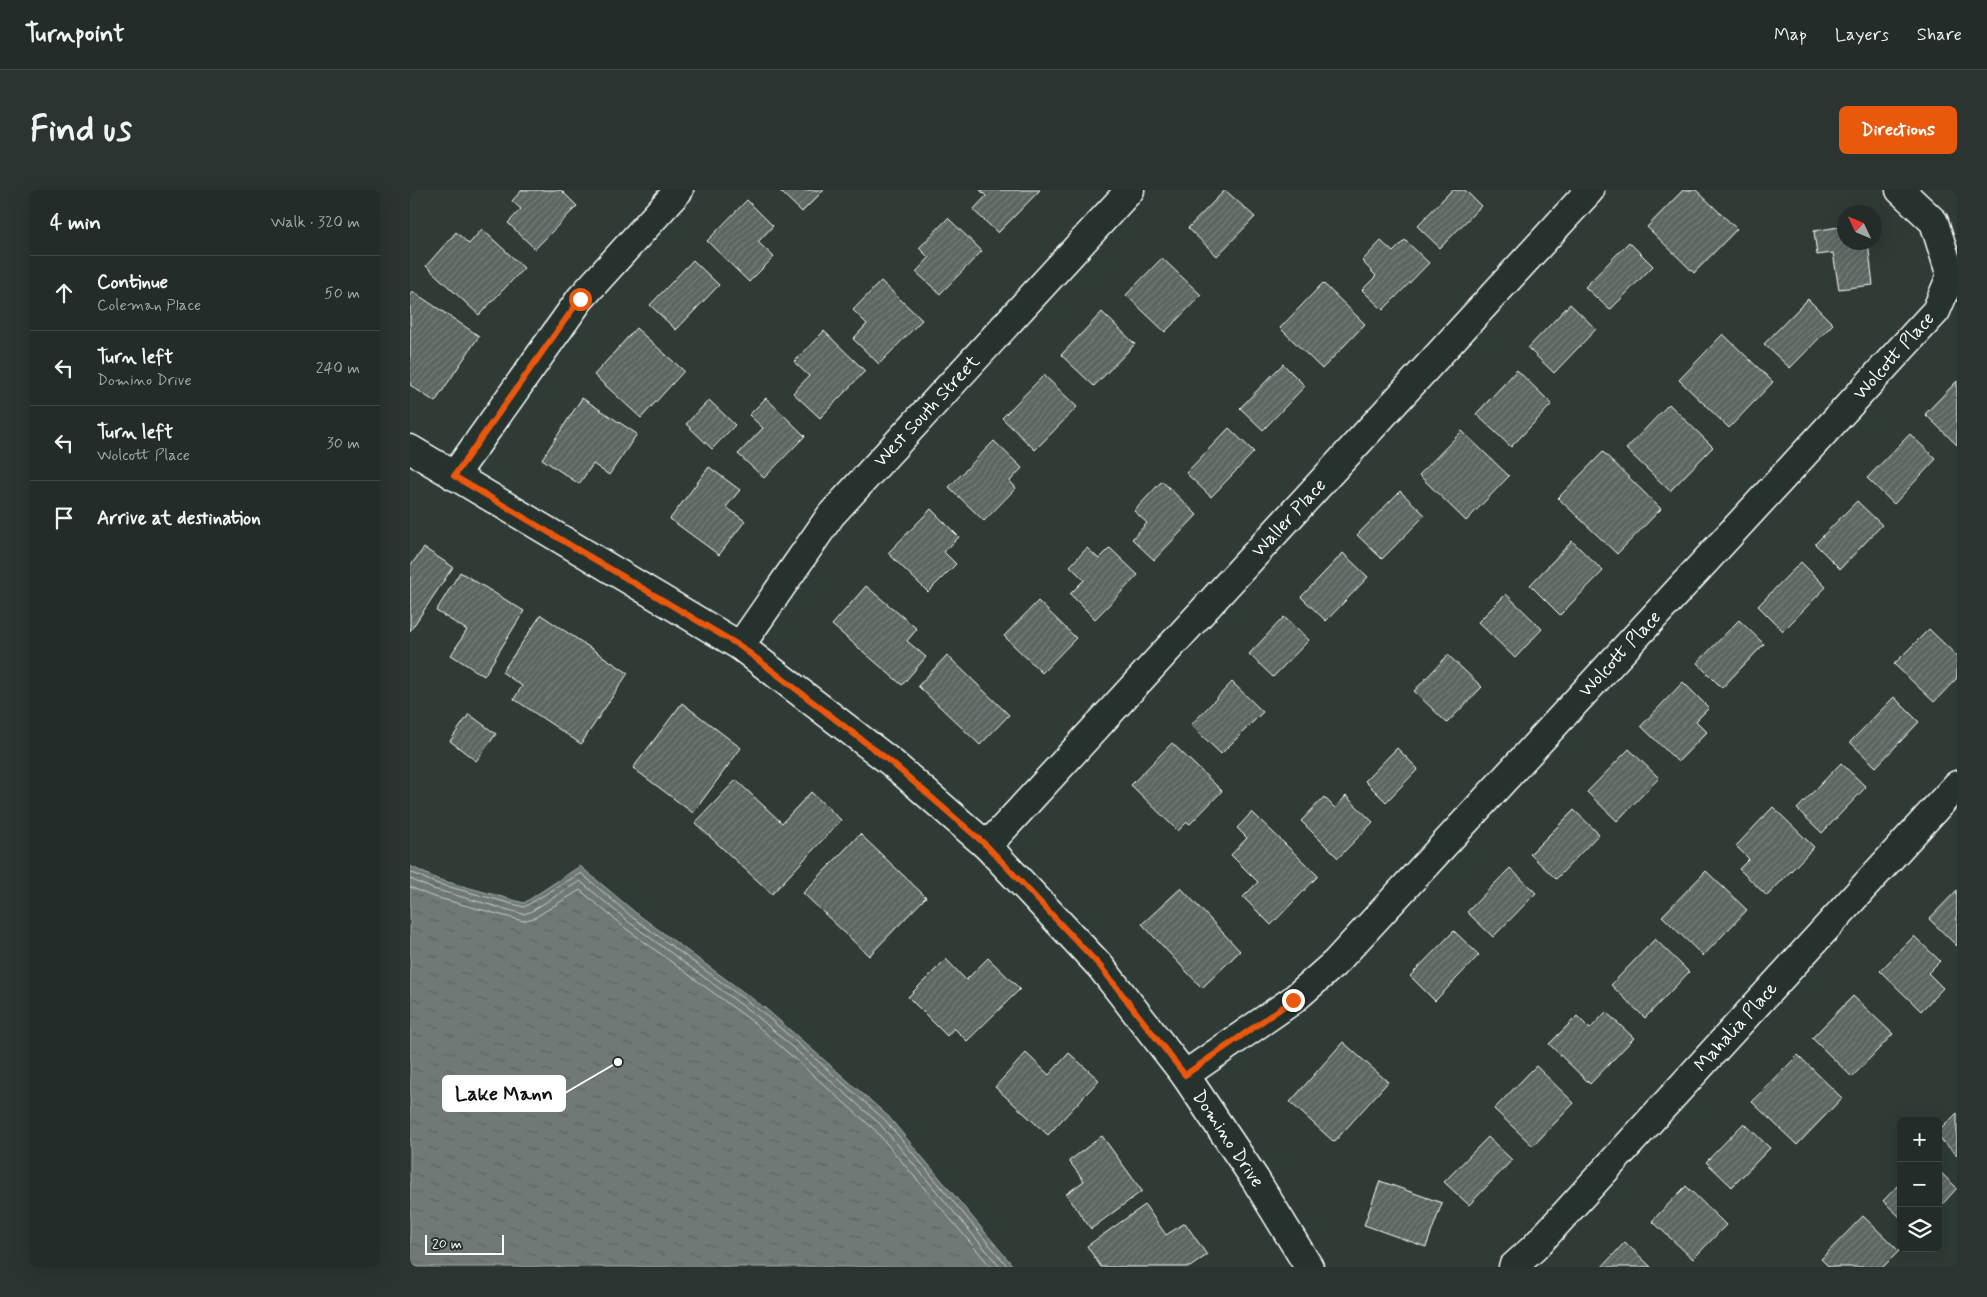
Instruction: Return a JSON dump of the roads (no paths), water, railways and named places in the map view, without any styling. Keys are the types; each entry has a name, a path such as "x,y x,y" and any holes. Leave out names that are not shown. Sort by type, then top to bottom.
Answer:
{"street":[{"path":"454,476 580,299 679,190"},
{"name":"West South Street","path":"740,646 831,515 1130,190"},
{"name":"Waller Place","path":"987,846 1590,190"},
{"name":"Wolcott Place","path":"1185,1075 1293,1000 1335,962 1936,311 1951,276 1934,222 1900,190"},
{"name":"Domino Drive","path":"410,449 740,646 892,763 987,846 1100,966 1185,1075 1255,1179 1309,1267"},
{"name":"Mahalia Place","path":"1512,1267 1534,1248 1957,785"}],"water":[{"path":"410,866 437,879 524,903 580,866 636,913 765,1008 888,1116 1014,1267 410,1267"}],"place":[{"name":"Lake Mann","path":"618,1062"}]}
